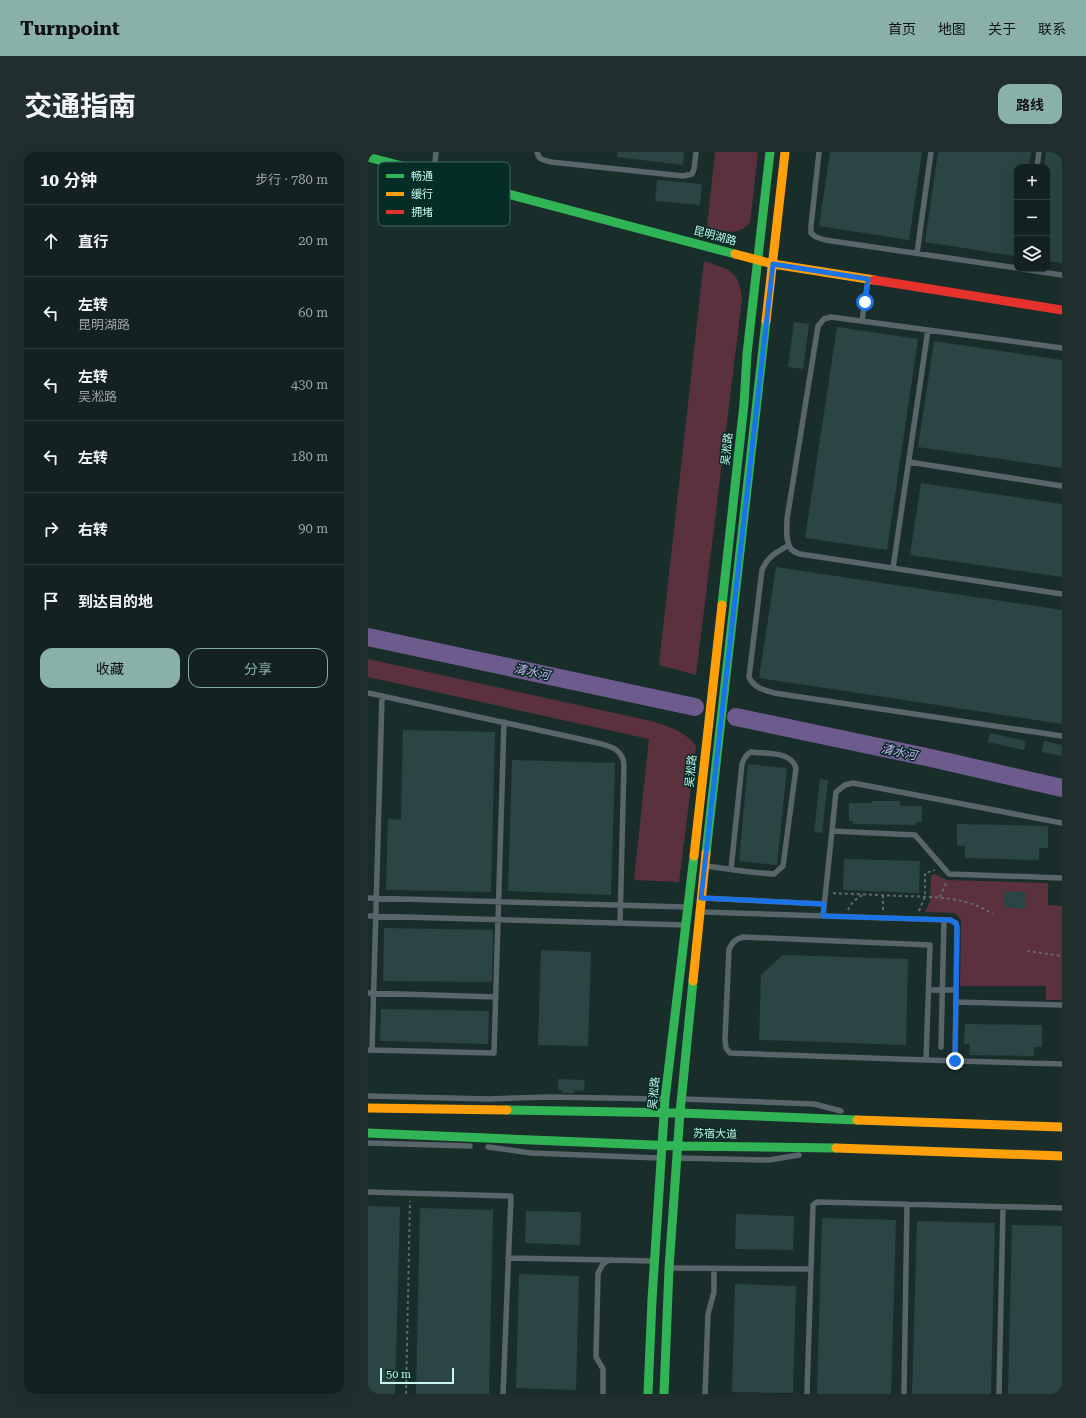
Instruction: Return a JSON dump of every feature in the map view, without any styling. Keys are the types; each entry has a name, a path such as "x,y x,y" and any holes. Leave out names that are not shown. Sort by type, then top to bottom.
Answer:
{"main road":[{"name":"吴淞路","path":"664,1394 669,1264 680,1113 673,1099 686,925 744,404 747,354 770,152"},
{"name":"吴淞路","path":"648,1394 654,1261 664,1112 673,1099 698,925 785,152"},
{"name":"昆明湖路","path":"368,157 387,162"},
{"name":"昆明湖路","path":"510,194 773,264 1062,310"},
{"name":"苏宿大道","path":"368,1108 664,1112 1062,1127"},
{"name":"苏宿大道","path":"368,1134 677,1146 861,1148 1062,1156"}],"lane":[{"path":"435,162 436,152"},
{"path":"537,152 538,157 551,162 683,176 692,174 696,152"},
{"path":"820,152 812,233 816,237 825,240 1014,268"},
{"path":"917,253 931,152"},
{"path":"1037,164 1039,152"},
{"path":"1042,272 1062,275"},
{"path":"862,321 868,279"},
{"path":"1062,348 831,317 824,320 818,326 787,518 787,540 791,549 800,554 1062,594"},
{"path":"893,568 928,330"},
{"path":"908,462 1062,486"},
{"path":"789,545 767,560 762,570 749,678 752,683 759,688 774,693 1062,736"},
{"path":"368,693 589,741 614,748 620,752 624,757 620,923"},
{"path":"382,696 376,916 371,993 370,1050 494,1054 504,722"},
{"path":"704,865 731,869 774,874 783,866 796,768 791,759 784,756 752,752 747,754 744,758 742,764 731,869"},
{"path":"823,916 836,792 845,784 853,783 1062,823"},
{"path":"832,831 915,835 949,874 1062,878"},
{"path":"690,897 700,906 823,916 950,920 956,923 955,1061"},
{"path":"368,898 621,905 688,909 700,906 824,904"},
{"path":"368,916 698,925"},
{"path":"941,1046 944,920"},
{"path":"926,1060 930,945 743,937 737,938 732,942 729,949 725,1039 726,1048 730,1053 926,1060 955,1061 1062,1064"},
{"path":"929,990 956,990"},
{"path":"371,993 496,997"},
{"path":"956,1002 1062,1005"},
{"path":"368,1096 490,1099 548,1097 673,1099 814,1104 842,1112 850,1112"},
{"path":"368,1143 476,1146"},
{"path":"484,1147 532,1153 661,1158 769,1160 805,1155"},
{"path":"368,1192 511,1196 503,1394"},
{"path":"807,1394 813,1205 817,1202 1062,1208"},
{"path":"904,1394 907,1204"},
{"path":"999,1394 1003,1207"},
{"path":"508,1258 654,1261 669,1264 714,1268 810,1268"},
{"path":"603,1394 603,1370 596,1357 598,1272 603,1264 609,1260"},
{"path":"705,1394 708,1314 714,1292 714,1268"}],"path":[{"path":"916,919 925,897 925,873 944,868"},
{"path":"940,897 949,874"},
{"path":"826,893 940,897 964,901 984,908 993,914"},
{"path":"845,917 850,905 857,898 865,895"},
{"path":"882,918 883,895"},
{"path":"1027,951 1062,957"},
{"path":"406,1394 411,1193"}],"shaded area":[{"path":"715,152 758,152 750,223 740,230 730,232 707,227"},
{"path":"704,261 726,269 735,276 741,289 742,299 696,675 659,665"},
{"path":"368,659 651,721 670,727 687,736 696,746 679,882 634,880 649,739 368,677"},
{"path":"935,874 947,880 1048,883 1048,905 1062,906 1062,1000 1046,1000 1046,986 960,986 961,920 955,913 925,912 930,902 931,875"}],"building":[{"path":"617,152 684,152 683,165 617,157"},
{"path":"830,152 922,152 909,240 819,226"},
{"path":"938,152 1031,152 1029,164 1014,164 1014,256 925,242"},
{"path":"1046,152 1062,152 1062,263 1050,261 1050,164 1044,164"},
{"path":"657,180 702,184 700,205 655,201"},
{"path":"794,322 809,324 803,369 788,367"},
{"path":"837,327 918,339 887,550 805,538"},
{"path":"934,341 1062,360 1062,468 918,447"},
{"path":"921,483 1062,504 1062,577 910,555"},
{"path":"776,567 1062,610 1062,724 759,678"},
{"path":"403,730 495,732 491,892 386,890 388,819 401,820"},
{"path":"990,733 1026,741 1024,750 988,742"},
{"path":"1044,741 1062,745 1062,756 1042,752"},
{"path":"512,760 615,763 611,895 508,891"},
{"path":"748,764 787,768 777,865 739,861"},
{"path":"820,779 828,780 822,833 814,832"},
{"path":"872,801 900,801 900,806 922,806 922,822 916,822 916,825 853,824 853,821 849,821 849,803 872,803"},
{"path":"957,824 1048,826 1048,848 1039,848 1039,860 965,858 965,846 957,846"},
{"path":"844,859 920,861 919,893 843,890"},
{"path":"1004,891 1026,892 1026,909 1003,907"},
{"path":"384,928 493,930 492,982 383,981"},
{"path":"541,950 591,952 588,1046 538,1045"},
{"path":"783,955 908,959 906,1045 759,1040 761,975"},
{"path":"381,1009 489,1011 488,1044 380,1041"},
{"path":"965,1024 1042,1025 1042,1047 1034,1047 1034,1056 969,1055 970,1044 964,1044"},
{"path":"558,1079 585,1080 584,1091 574,1090 574,1093 562,1093 562,1090 558,1090"},
{"path":"368,1206 400,1207 395,1394 368,1394"},
{"path":"420,1208 493,1210 489,1394 416,1394"},
{"path":"526,1211 581,1212 580,1245 525,1243"},
{"path":"736,1214 794,1216 793,1250 735,1249"},
{"path":"822,1218 896,1220 891,1394 817,1394"},
{"path":"917,1221 995,1223 991,1394 912,1394"},
{"path":"1012,1225 1062,1226 1062,1394 1008,1394"},
{"path":"519,1274 579,1276 576,1390 516,1388"},
{"path":"735,1284 796,1286 793,1393 732,1392"}],"waterway":[{"name":"清水河","path":"368,637 695,707"},
{"name":"清水河","path":"736,717 931,758 1062,788"}],"traffic: fast":[{"path":"722,605 744,404 747,354 770,152"},
{"path":"368,157 387,162"},
{"path":"510,195 735,254"},
{"path":"706,853 766,321"},
{"path":"648,1394 652,1300 665,1099 694,856"},
{"path":"664,1394 669,1268 680,1113 693,981"},
{"path":"507,1110 680,1113 857,1120"},
{"path":"368,1133 677,1146 836,1148"}],"traffic: slow":[{"path":"766,321 785,152"},
{"path":"735,254 773,264 874,280"},
{"path":"694,856 722,605"},
{"path":"693,981 706,853"},
{"path":"368,1108 507,1110"},
{"path":"857,1120 1062,1127"},
{"path":"836,1148 1062,1156"}],"traffic: jam":[{"path":"874,280 1062,310"}],"route":[{"path":"865,302 868,279 773,264 701,898 824,904 823,916 950,920 956,923 955,1061"}]}
